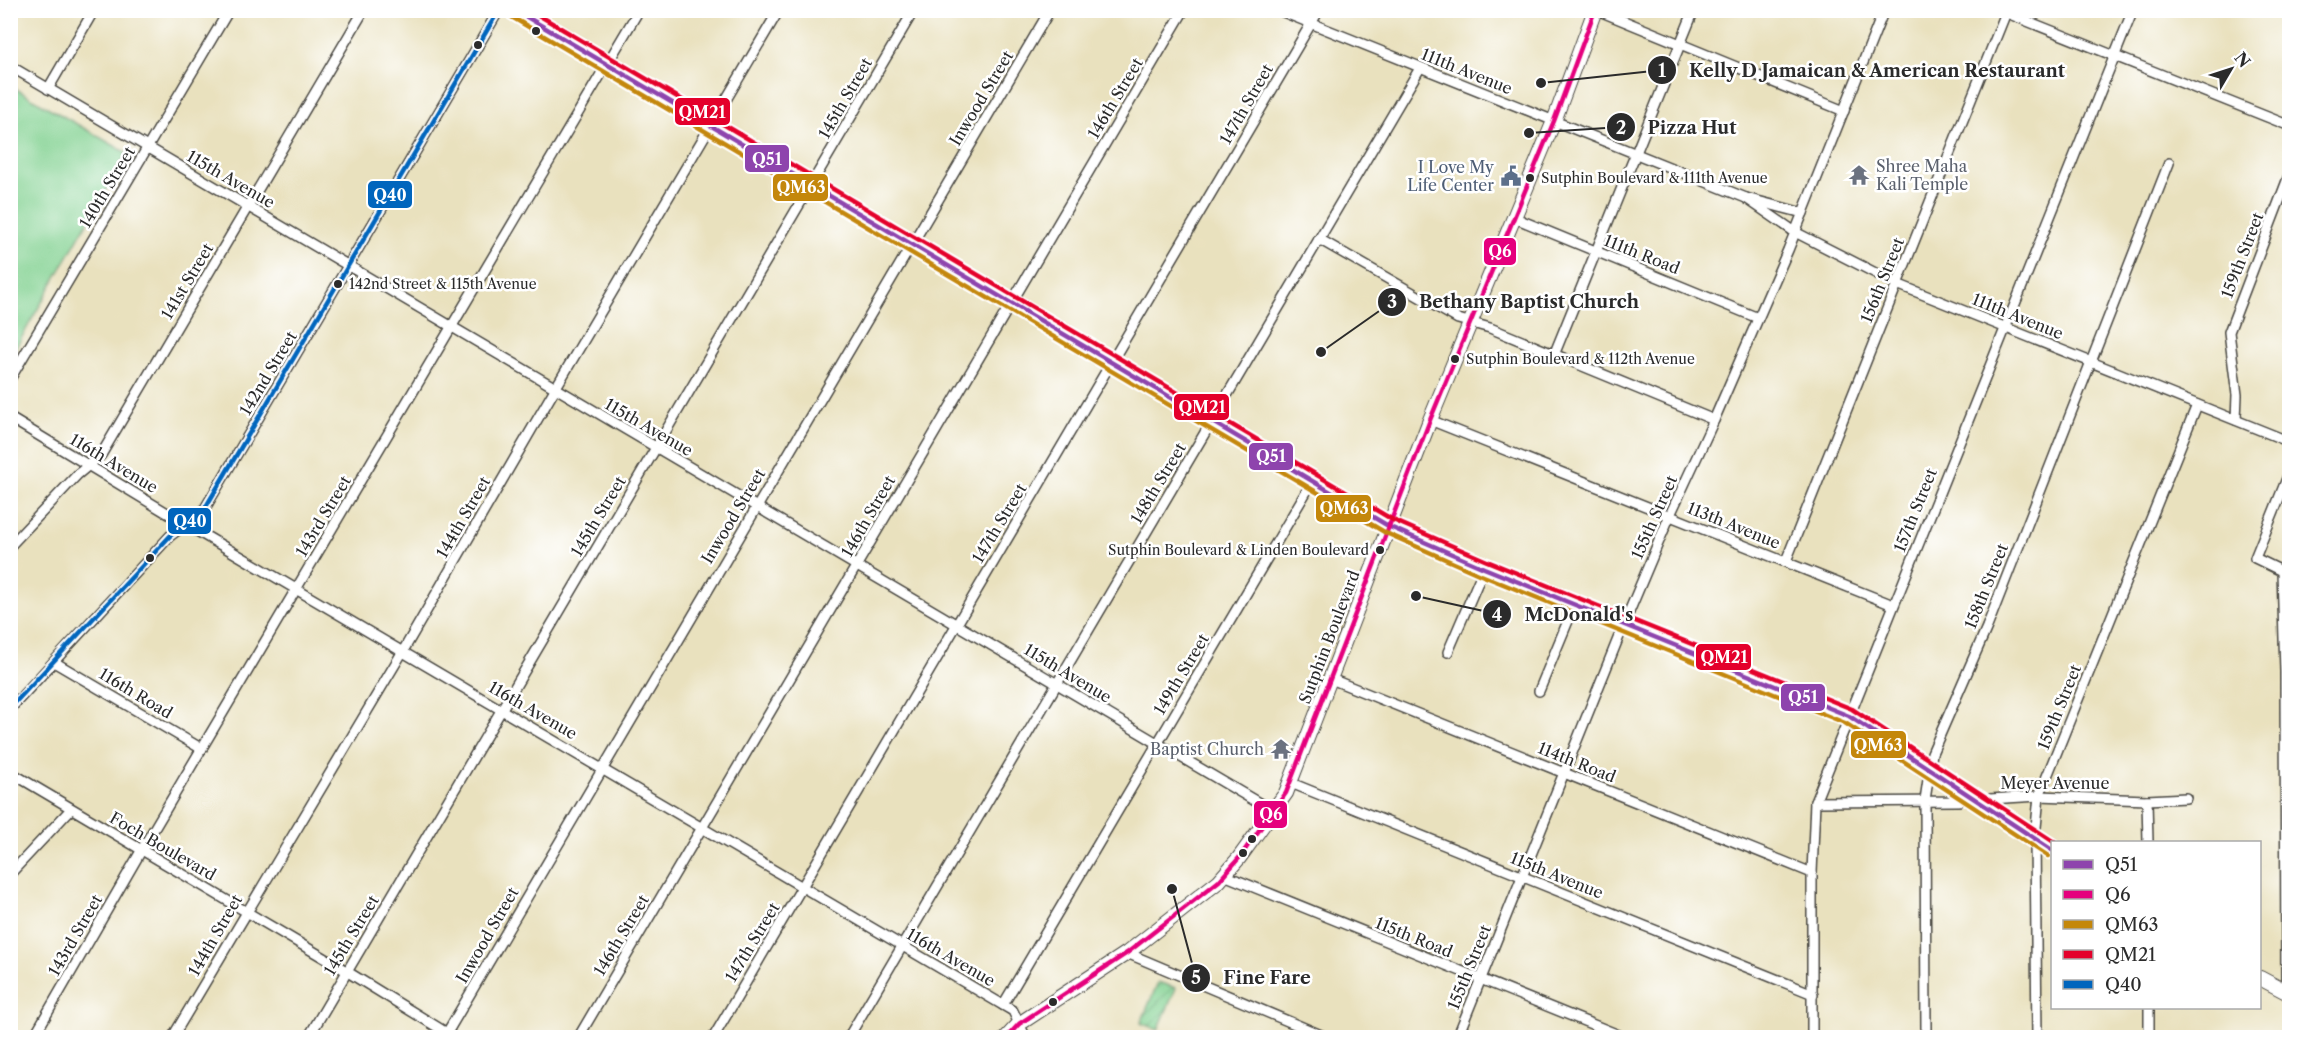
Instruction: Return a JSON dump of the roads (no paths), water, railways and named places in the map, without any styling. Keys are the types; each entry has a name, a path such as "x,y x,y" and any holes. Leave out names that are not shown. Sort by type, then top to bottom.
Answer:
{"main road":[{"path":"513,10 1390,527 1484,568 1849,716 2051,849"},
{"name":"Sutphin Boulevard","path":"1006,1038 1019,1024 1127,953 1175,917 1224,875 1274,812 1291,783 1430,420 1515,218 1596,10"},
{"path":"2261,979 2288,993"}],"street":[{"path":"48,89 94,10"},
{"name":"140th Street","path":"10,379 229,10"},
{"name":"141st Street","path":"10,546 78,474 101,455 364,10"},
{"name":"142nd Street","path":"10,709 170,536 204,510 499,10"},
{"name":"143rd Street","path":"33,1038 141,850 639,10"},
{"name":"144th Street","path":"172,1038 403,651 779,10"},
{"name":"145th Street","path":"308,1038 914,10"},
{"name":"Inwood Street","path":"449,1036 602,768 1050,10"},
{"name":"146th Street","path":"578,1038 1184,10"},
{"name":"111th Avenue","path":"1278,10 1746,198 1803,213"},
{"name":"147th Street","path":"713,1038 1319,10"},
{"path":"1596,10 1844,111"},
{"path":"1554,355 1694,10"},
{"name":"155th Street","path":"1457,1038 1624,624 1795,232 1884,10"},
{"name":"157th Street","path":"1812,1038 1812,873 1815,802 2133,10"},
{"path":"2005,11 2289,126"},
{"name":"156th Street","path":"1786,561 2005,11"},
{"name":"115th Avenue","path":"10,66 1274,812"},
{"name":"148th Street","path":"848,1038 1420,68"},
{"name":"158th Street","path":"1926,1038 1925,800 1932,753 1991,616 2169,162"},
{"name":"159th Street","path":"2236,420 2237,395 2229,332 2289,173"},
{"name":"111th Avenue","path":"1746,198 1795,232 1897,284 2289,442"},
{"name":"111th Road","path":"1515,218 1758,318"},
{"path":"1319,239 1450,315 1484,326 1714,420"},
{"name":"159th Street","path":"2037,1038 2035,838 2039,796 2198,405"},
{"name":"116th Avenue","path":"10,418 187,525 1013,1011 1028,1038"},
{"name":"113th Avenue","path":"1430,420 1893,605"},
{"path":"2288,993 2286,573 2255,558 2289,471"},
{"name":"149th Street","path":"1003,1005 1312,482"},
{"path":"1448,652 1484,568"},
{"path":"1539,691 1575,604"},
{"name":"116th Road","path":"54,662 202,749"},
{"name":"114th Road","path":"1331,679 1812,873"},
{"name":"Foch Boulevard","path":"10,772 347,971 449,1036"},
{"name":"115th Avenue","path":"1291,783 1813,994"},
{"name":"Meyer Avenue","path":"1815,802 1977,800 2039,796 2147,800 2186,798"},
{"path":"2147,800 2148,841"},
{"path":"10,874 71,809"},
{"name":"115th Road","path":"1224,875 1626,1038"},
{"path":"1127,953 1328,1038"},
{"path":"2149,1009 2149,1038"}],"place":[{"name":"Kelly D Jamaican & American Restaurant","path":"1541,83"},
{"name":"Pizza Hut","path":"1529,133"},
{"name":"Shree Maha Kali Temple","path":"1859,175"},
{"name":"I Love My Life Center","path":"1511,176"},
{"name":"Sutphin Boulevard & 111th Avenue","path":"1530,178"},
{"name":"142nd Street & 115th Avenue","path":"338,284"},
{"name":"Bethany Baptist Church","path":"1321,352"},
{"name":"Sutphin Boulevard & 112th Avenue","path":"1455,359"},
{"name":"Sutphin Boulevard & Linden Boulevard","path":"1380,550"},
{"name":"McDonald's","path":"1416,596"},
{"name":"Baptist Church","path":"1281,749"},
{"name":"Fine Fare","path":"1172,889"}]}
